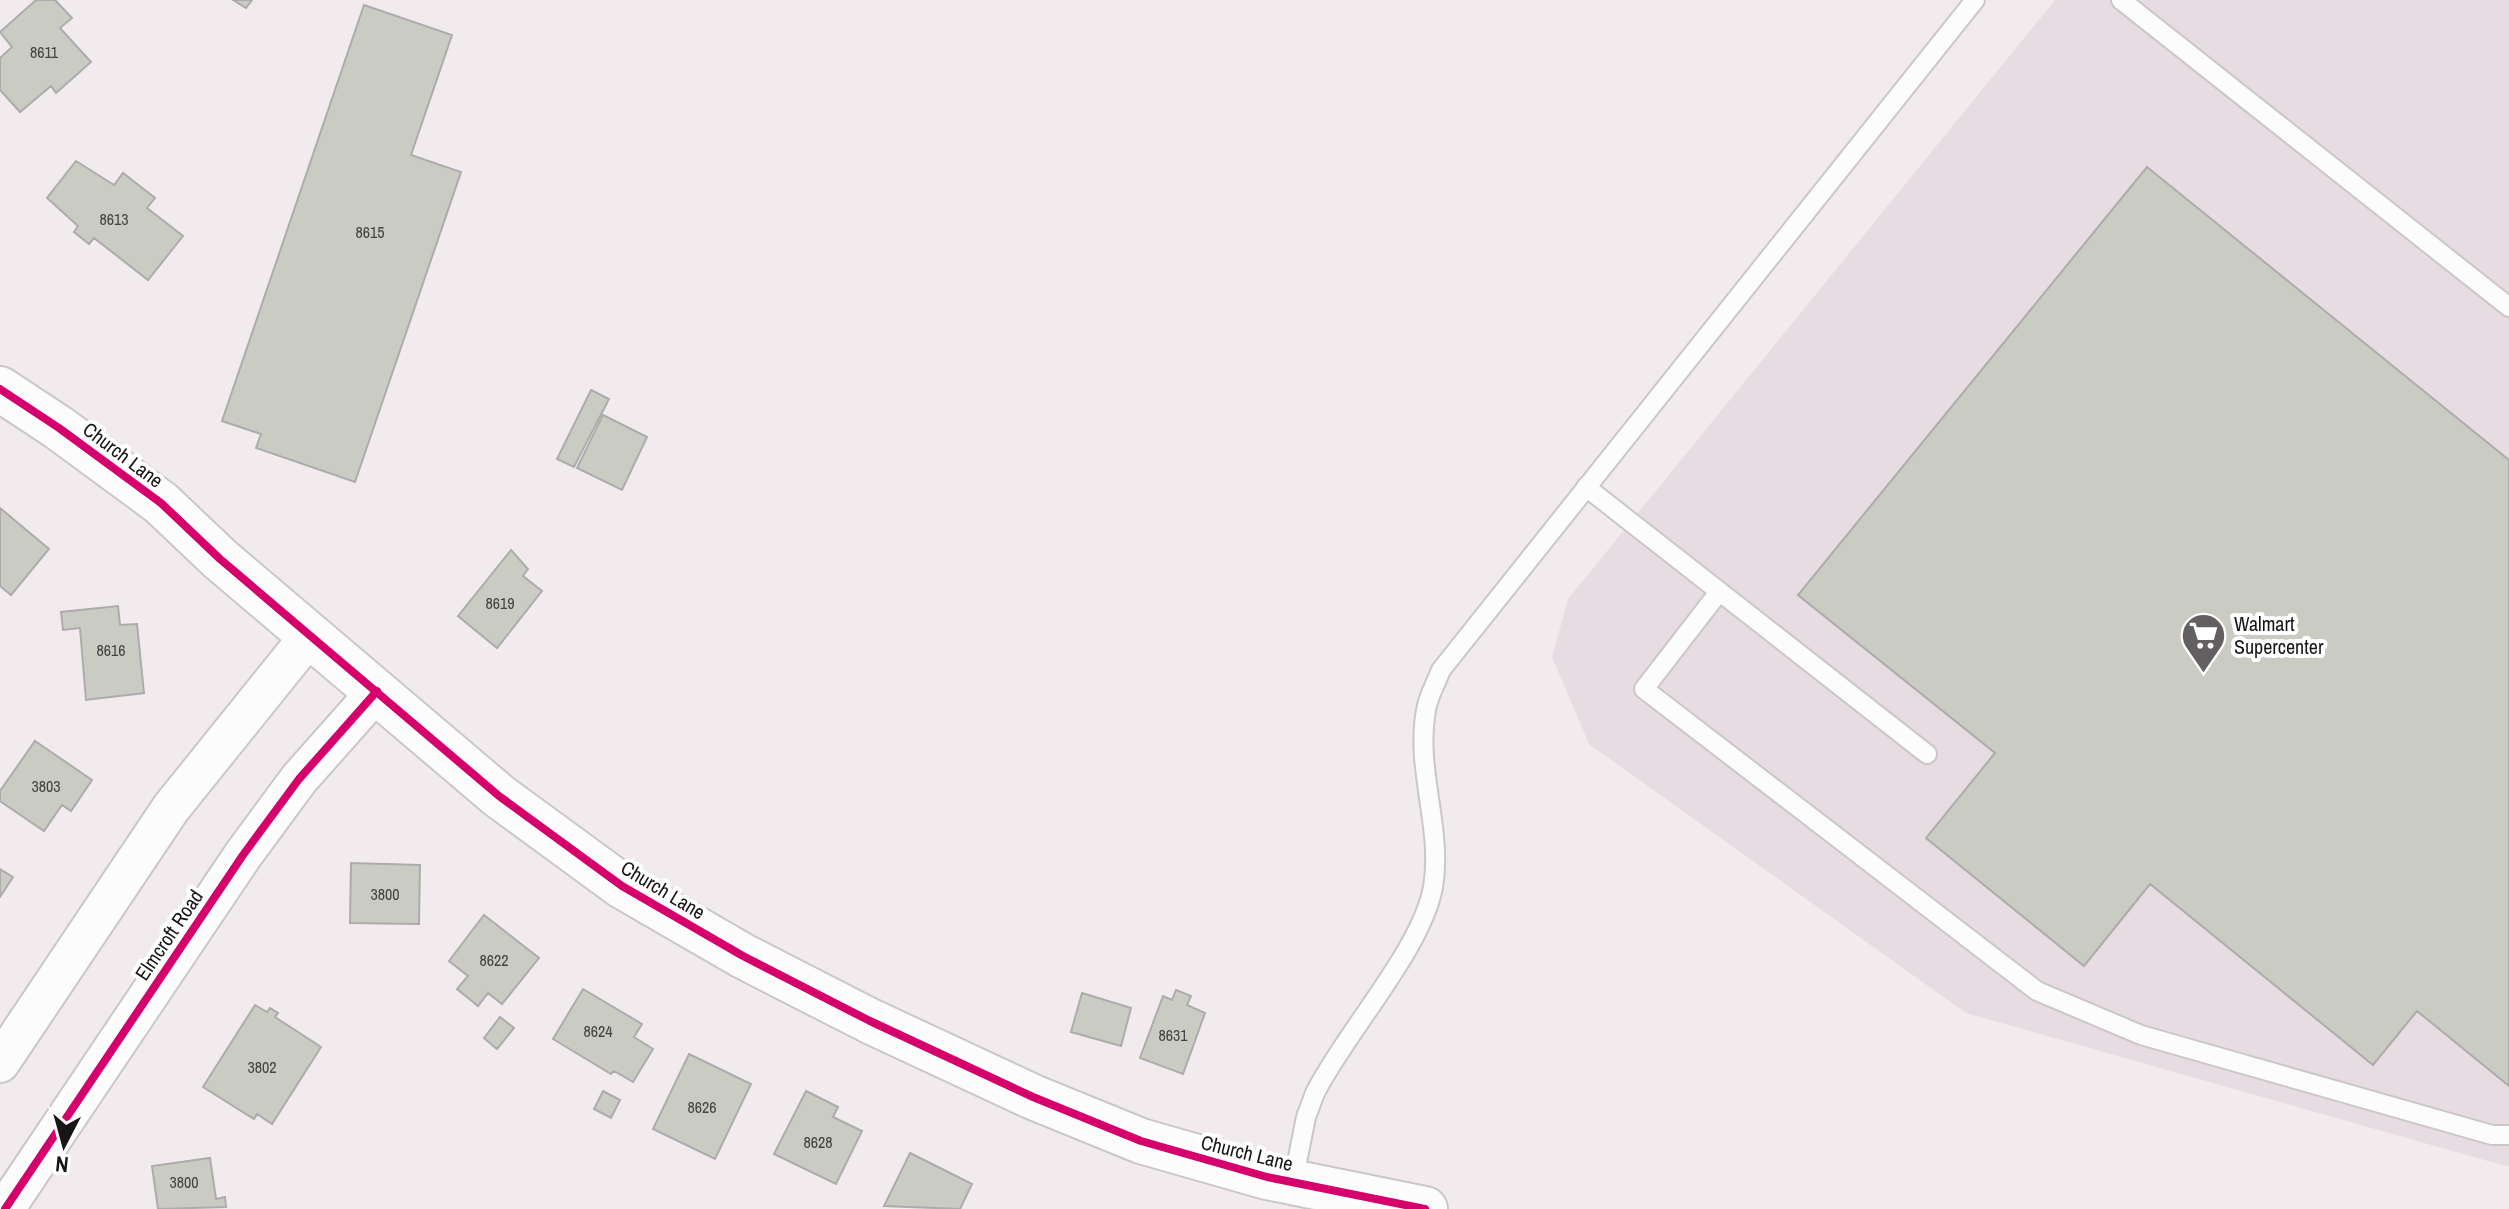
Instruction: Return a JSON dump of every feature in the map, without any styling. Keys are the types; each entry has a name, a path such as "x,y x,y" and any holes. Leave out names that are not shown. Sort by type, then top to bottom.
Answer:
{"street":[{"name":"Church Lane","path":"0,389 161,503 220,559 499,796 622,886 743,956 870,1021 1033,1097 1141,1141 1293,1182 1425,1209"},
{"path":"0,1063 171,808 311,634"},
{"name":"Elmcroft Road","path":"5,1209 243,855 299,779 377,691"}],"lane":[{"path":"1293,1182 1306,1117 1315,1093 1418,931 1433,890 1436,854 1425,760 1426,710 1441,670 1975,0"},
{"path":"2121,0 2509,307"},
{"path":"1586,487 1927,754"},
{"path":"1719,592 1644,689 2037,991 2141,1035 2492,1135 2509,1135"}],"shaded area":[{"path":"2055,0 2509,0 2509,1167 1966,1013 1589,744 1552,657 1568,599"}],"building":[{"path":"36,0 55,0 72,18 60,28 91,62 56,93 51,86 20,112 0,90 0,58 12,47 0,32"},
{"path":"233,0 252,0 246,8"},
{"path":"364,5 452,35 411,155 461,172 355,482 256,448 261,434 222,421"},
{"path":"76,161 114,185 123,173 155,198 147,208 183,236 148,280 94,238 89,244 74,232 78,226 47,198"},
{"name":"Walmart Supercenter","path":"2147,167 2509,460 2509,1086 2417,1011 2373,1065 2150,884 2084,966 1926,838 1995,753 1798,595"},
{"path":"591,390 609,399 574,467 557,459"},
{"path":"603,415 647,437 622,490 577,468"},
{"path":"0,508 49,549 11,595 0,586"},
{"path":"511,550 528,569 523,576 542,591 497,648 458,616"},
{"path":"118,606 120,625 137,624 144,693 86,700 80,628 63,630 61,612"},
{"path":"35,741 92,780 71,811 62,805 44,831 0,801 0,791"},
{"path":"351,863 420,865 419,924 350,923"},
{"path":"0,869 13,877 0,897"},
{"path":"484,915 539,958 502,1004 488,993 478,1006 457,989 468,976 449,961"},
{"path":"583,989 642,1024 634,1037 653,1049 633,1082 614,1071 611,1074 553,1039"},
{"path":"1176,990 1191,996 1187,1005 1205,1013 1183,1074 1140,1058 1163,996 1172,1000"},
{"path":"1082,993 1131,1008 1121,1046 1071,1032"},
{"path":"255,1005 267,1012 270,1008 278,1013 275,1017 321,1047 272,1124 257,1114 254,1119 203,1087"},
{"path":"500,1017 514,1028 497,1049 484,1038"},
{"path":"689,1054 751,1084 715,1159 653,1129"},
{"path":"603,1091 620,1100 611,1118 594,1109"},
{"path":"806,1091 838,1107 833,1117 862,1131 836,1184 774,1154"},
{"path":"910,1153 972,1184 960,1209 884,1206"},
{"path":"210,1158 216,1199 225,1197 226,1207 158,1209 152,1166"}],"cycle path":[{"path":"0,389 161,503 220,559 499,796 622,886 743,956 870,1021 1033,1097 1141,1141 1267,1177 1425,1209"},
{"path":"5,1209 243,855 299,779 377,691"}],"place":[{"name":"Walmart Supercenter","path":"2203,674"}]}
